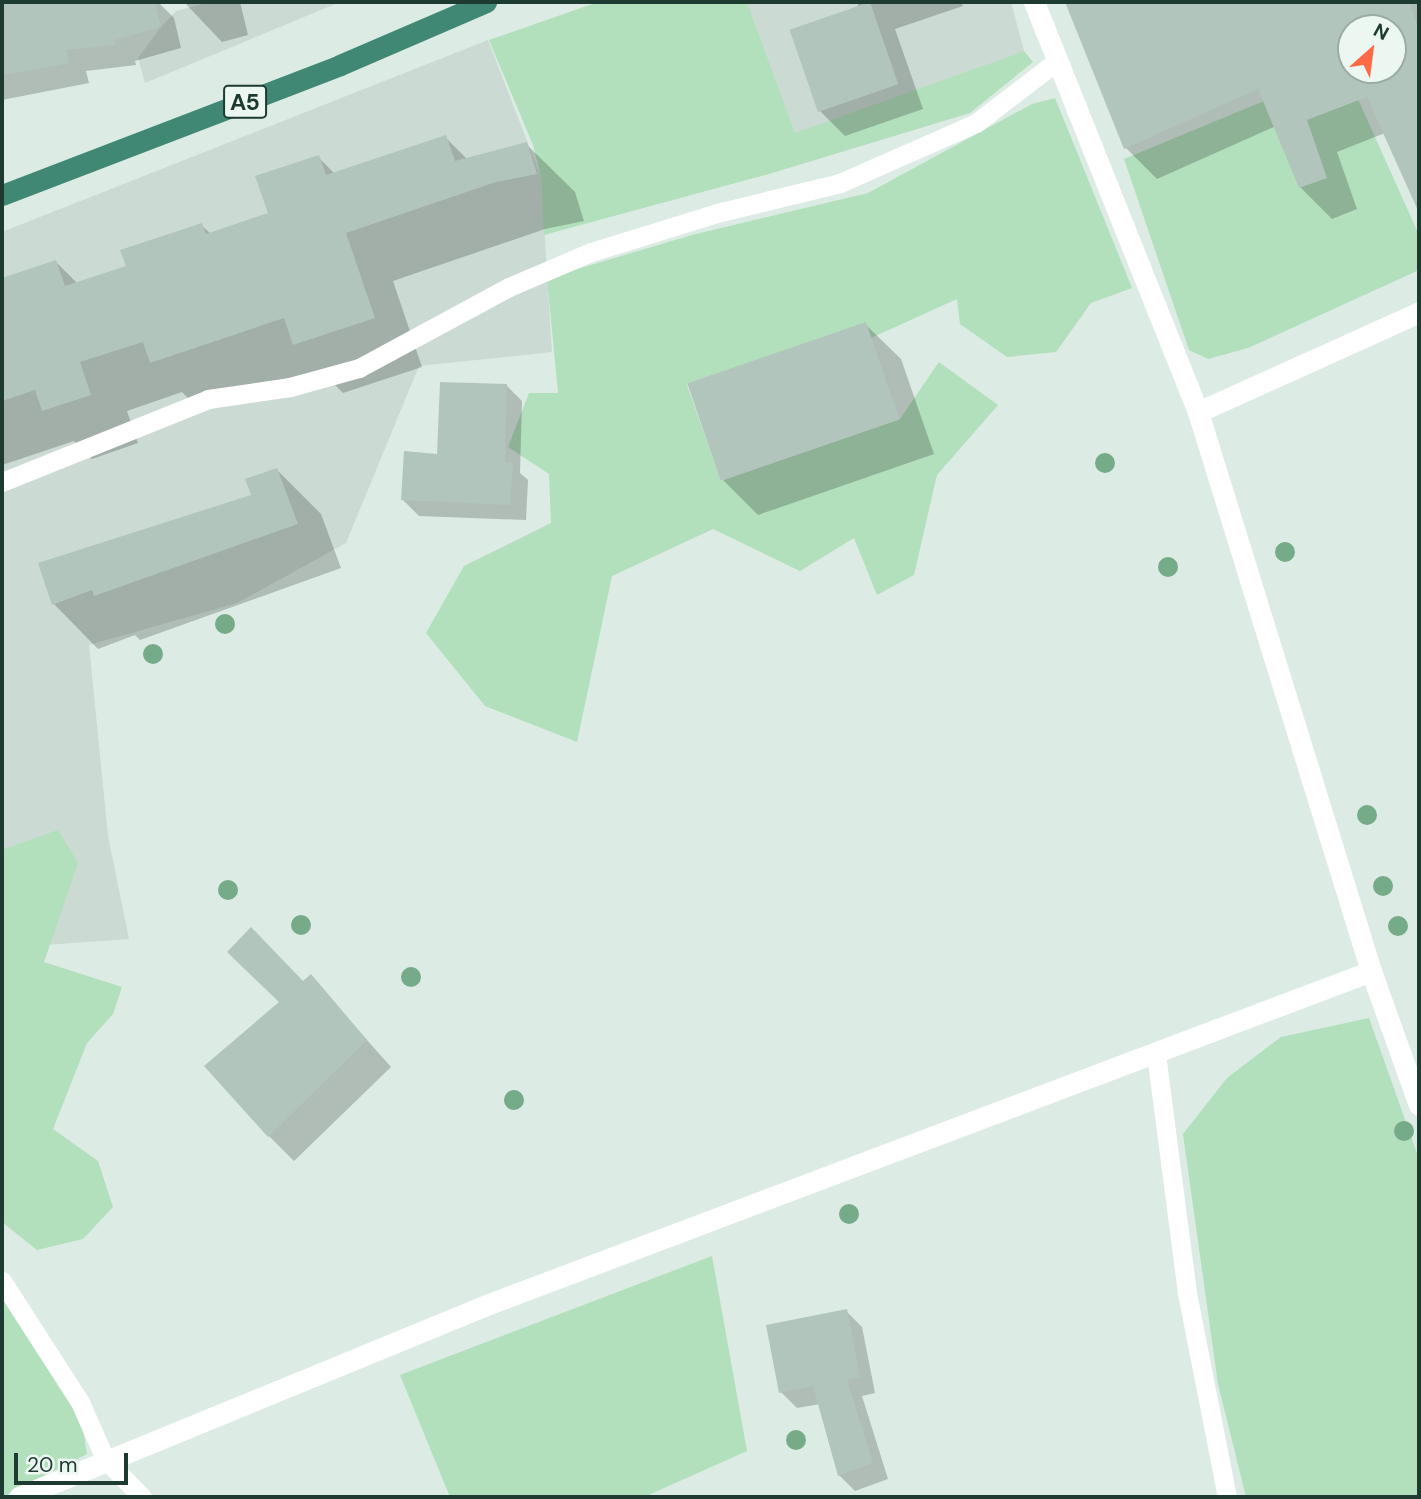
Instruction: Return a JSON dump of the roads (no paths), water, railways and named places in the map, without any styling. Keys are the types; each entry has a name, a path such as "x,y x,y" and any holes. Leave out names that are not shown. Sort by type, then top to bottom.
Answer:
{"highway":[{"name":"A5","path":"2,195 340,65 486,2"}],"street":[{"path":"1034,2 1198,412 1371,971 1419,1105"},
{"path":"1198,412 1419,312"},
{"path":"19,1497 105,1459 489,1304 1371,971"}],"lane":[{"path":"2,482 208,399 290,387 359,368 509,286 591,252 717,213 840,183 976,123 1058,61"},
{"path":"1156,1054 1187,1293 1227,1497"},
{"path":"2,1281 80,1402 105,1459 142,1497"}]}
